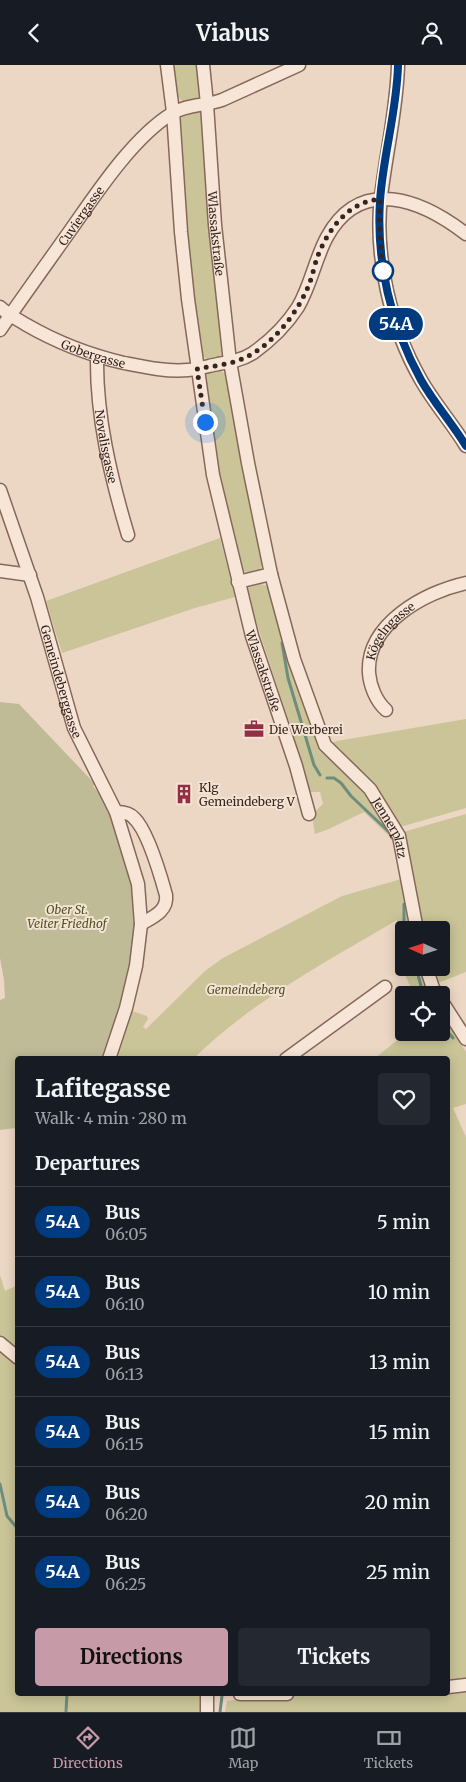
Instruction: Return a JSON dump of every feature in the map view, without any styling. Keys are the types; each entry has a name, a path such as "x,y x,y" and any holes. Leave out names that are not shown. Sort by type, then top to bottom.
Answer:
{"street":[{"name":"Wlassakstraße","path":"167,65 173,113 181,232 197,369 213,475 252,635 296,766 309,815"},
{"name":"Wlassakstraße","path":"202,65 207,104 215,225 230,362 248,463 271,575 294,659 325,745"},
{"path":"173,113 191,106 222,100 298,65"},
{"path":"398,65 398,85 380,199 383,271 396,323 404,345 421,380 466,446"},
{"name":"Cuviergasse","path":"0,330 5,311 124,159 154,126 173,113"},
{"path":"197,369 241,360 253,353 280,330 297,307 308,287 318,256 327,237 340,218 354,207 372,199 405,202 436,214 466,234"},
{"name":"Gobergasse","path":"5,311 47,336 96,356 151,367 185,370 197,369"},
{"name":"Novalisgasse","path":"96,356 100,412 117,498 128,535"},
{"name":"Gemeindeberggasse","path":"0,489 30,575 74,728 116,812 138,884 142,924 136,965 126,1008 110,1056"},
{"path":"0,571 30,575"},
{"path":"238,582 271,575"},
{"name":"Kögelngasse","path":"386,710 379,702 370,680 370,656 380,634 414,605 442,590 466,583"},
{"name":"Jennerplatz","path":"325,745 370,789 397,831 415,921"},
{"path":"116,812 131,815 139,824 154,859 166,895 166,905 163,909 142,924"},
{"path":"290,1056 385,987"},
{"path":"450,1014 466,1039"},
{"path":"0,1343 15,1356"},
{"path":"450,1687 466,1685"},
{"path":"207,1712 208,1696"}],"green space":[{"path":"173,65 198,65 201,90 196,100 188,102 178,97 175,90"},
{"path":"200,110 203,115 224,353 220,358 208,360 202,356 199,350 186,223 179,120 184,114"},
{"path":"220,370 227,375 263,561 260,571 253,574 240,570 216,457 204,376 208,372"},
{"path":"220,538 235,597 195,608 62,653 46,601"},
{"path":"261,584 267,586 273,597 319,742 358,783 393,831 389,836 364,812 315,834 313,817 323,804 320,792 309,792 300,755 297,756 291,738 294,737 245,588"},
{"name":"Ober St. Veiter Friedhof","path":"0,702 19,704 95,784 93,786 109,812 129,872 134,927 128,972 118,1016 106,1056 15,1056 15,1128 0,1130 0,1000 5,998 0,958"},
{"path":"466,719 466,808 400,827 328,744 337,741"},
{"name":"Gemeindeberg","path":"466,814 466,972 438,983 435,976 450,976 450,921 397,920 291,983 240,1019 196,1056 116,1056 132,1011 147,1016 148,1019 143,1027 146,1029 205,971 223,958 342,896 412,876 403,832"},
{"path":"428,976 431,986 410,986 406,977"},
{"path":"450,1024 466,1052 466,1104 453,1108 466,1137 466,1712 225,1712 227,1701 261,1696 450,1696 450,1056 378,1056 396,1041 450,1041"},
{"path":"0,1275 5,1291 15,1286 15,1696 202,1696 202,1712 0,1712"}],"waterway":[{"path":"282,643 288,678 314,765 320,775"},
{"path":"327,778 334,778 341,783 351,796 390,833 392,838"},
{"path":"404,904 404,921"},
{"path":"418,976 421,986"},
{"path":"450,1034 453,1038"},
{"path":"0,1484 7,1516 15,1525"},
{"path":"66,1711 67,1696"},
{"path":"220,1712 222,1696"}],"bus line":[{"name":"54A","path":"398,65 398,85 380,199 383,271 396,323 413,364 438,407 448,418 466,446"}],"place":[{"name":"Die Werberei","path":"254,729"},
{"name":"Klg Gemeindeberg V","path":"184,794"}],"route":[{"path":"205,422 197,369 241,360 253,353 280,330 297,307 308,287 318,256 336,223 354,207 372,199 380,199 383,271"}]}
